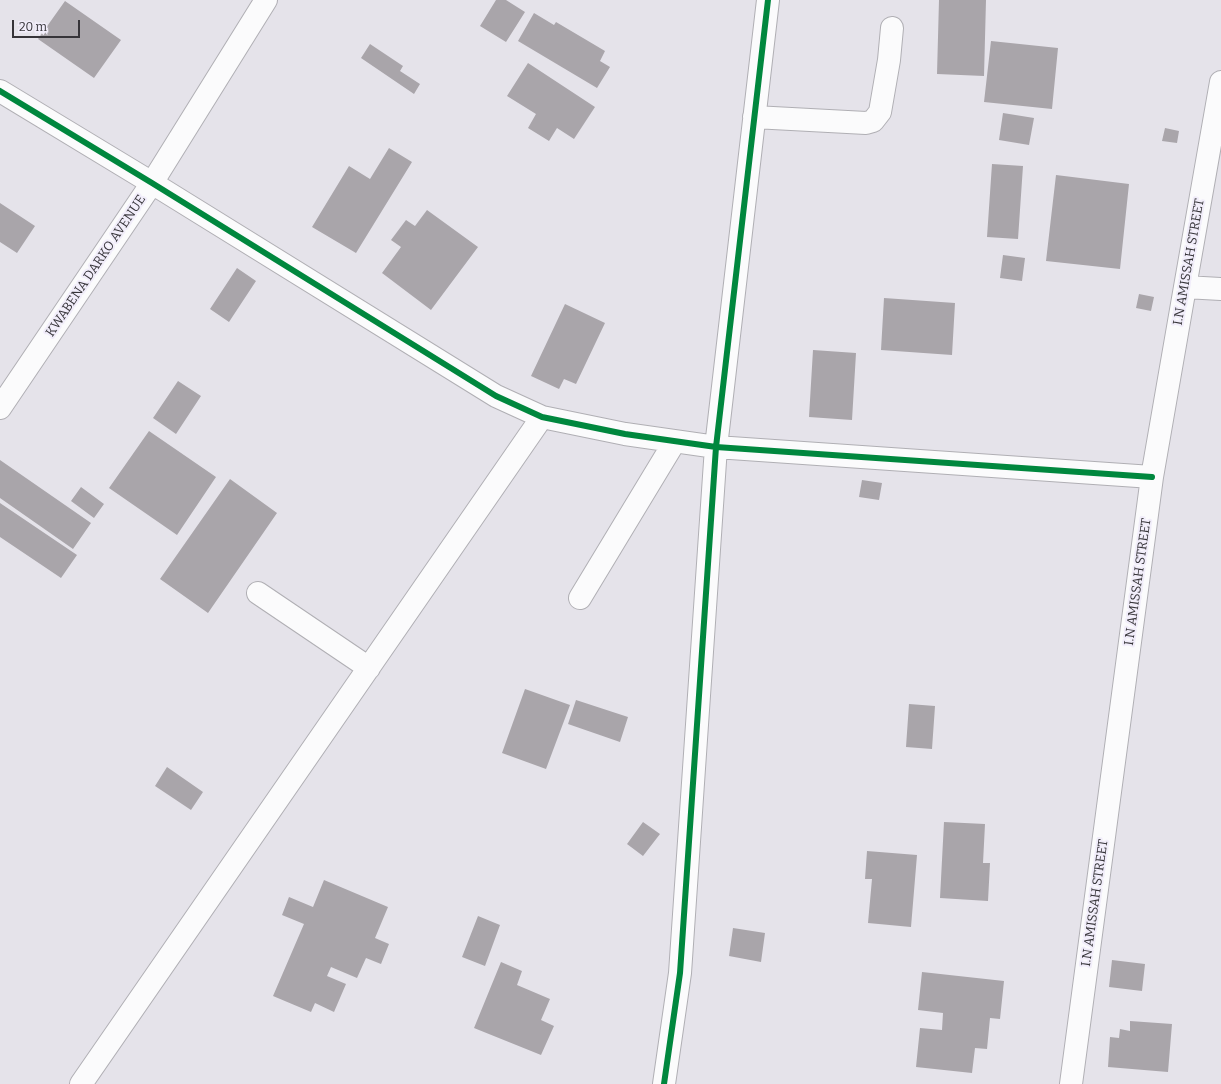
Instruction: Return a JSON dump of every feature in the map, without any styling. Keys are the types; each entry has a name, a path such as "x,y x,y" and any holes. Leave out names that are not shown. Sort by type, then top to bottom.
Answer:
{"street":[{"name":"KWABENA DARKO AVENUE","path":"0,408 152,183 266,0"},
{"path":"664,1084 680,973 716,447 768,0"},
{"path":"754,117 866,123 873,121 880,112 889,60 892,28"},
{"name":"I.N AMISSAH STREET","path":"1070,1084 1152,477 1221,82"},
{"path":"0,91 152,183 496,396 542,417 625,434 716,447 1152,477"},
{"path":"1184,287 1221,289"},
{"path":"81,1084 542,417"},
{"path":"580,598 675,441"},
{"path":"258,593 368,668"}],"building":[{"path":"496,0 506,0 525,12 506,42 480,26"},
{"path":"939,0 986,0 984,76 937,74"},
{"path":"65,1 121,40 94,78 38,39"},
{"path":"534,13 554,25 556,22 605,51 600,61 610,67 597,88 518,41"},
{"path":"991,41 1058,48 1052,109 984,102"},
{"path":"370,44 403,66 400,71 420,84 414,94 361,58"},
{"path":"528,63 595,107 574,139 557,128 549,141 528,128 536,114 507,96"},
{"path":"1003,113 1034,118 1029,145 999,140"},
{"path":"1165,128 1179,131 1177,143 1162,141"},
{"path":"389,148 412,162 356,253 312,227 349,166 370,179"},
{"path":"992,164 1023,166 1018,239 987,237"},
{"path":"1056,175 1129,184 1120,269 1046,261"},
{"path":"0,203 35,226 17,253 0,242"},
{"path":"427,210 478,247 431,310 382,273 401,247 391,240 406,220 415,226"},
{"path":"1003,255 1025,258 1022,281 1000,278"},
{"path":"237,268 256,281 229,322 210,309"},
{"path":"1139,294 1154,297 1151,311 1136,308"},
{"path":"884,298 955,303 952,355 881,350"},
{"path":"565,304 605,323 576,384 564,379 559,389 531,376"},
{"path":"813,350 856,353 852,420 809,417"},
{"path":"178,381 201,396 176,434 153,418"},
{"path":"149,431 216,477 177,535 109,488"},
{"path":"0,460 91,523 73,549 0,498"},
{"path":"230,479 277,513 208,613 160,579"},
{"path":"862,480 882,483 879,500 859,497"},
{"path":"81,487 104,504 94,518 71,501"},
{"path":"0,503 77,555 61,578 0,537"},
{"path":"525,689 570,705 546,769 502,753"},
{"path":"576,700 628,717 620,742 568,724"},
{"path":"909,704 935,706 932,749 906,747"},
{"path":"167,767 203,792 191,810 155,786"},
{"path":"643,822 660,834 643,856 627,844"},
{"path":"944,822 985,824 983,863 990,863 988,901 940,898"},
{"path":"867,851 917,855 911,927 868,923 872,879 865,879"},
{"path":"324,880 388,907 375,938 389,944 381,964 366,958 357,978 331,967 327,976 346,984 334,1012 315,1003 311,1012 273,996 304,924 282,915 289,897 313,907"},
{"path":"478,916 500,925 485,966 462,957"},
{"path":"733,928 765,933 761,962 729,956"},
{"path":"1112,960 1145,964 1142,991 1109,987"},
{"path":"501,962 522,971 517,985 550,999 541,1020 554,1026 541,1055 474,1028"},
{"path":"922,972 1004,981 1000,1019 990,1018 987,1049 975,1048 972,1073 916,1067 920,1028 942,1030 943,1013 918,1010"},
{"path":"1130,1021 1172,1024 1168,1072 1108,1067 1110,1037 1119,1038 1120,1029 1130,1031"}],"cycle path":[{"path":"664,1084 680,973 716,447 768,0"},
{"path":"0,91 152,183 496,396 542,417 625,434 716,447 1152,477"}]}
